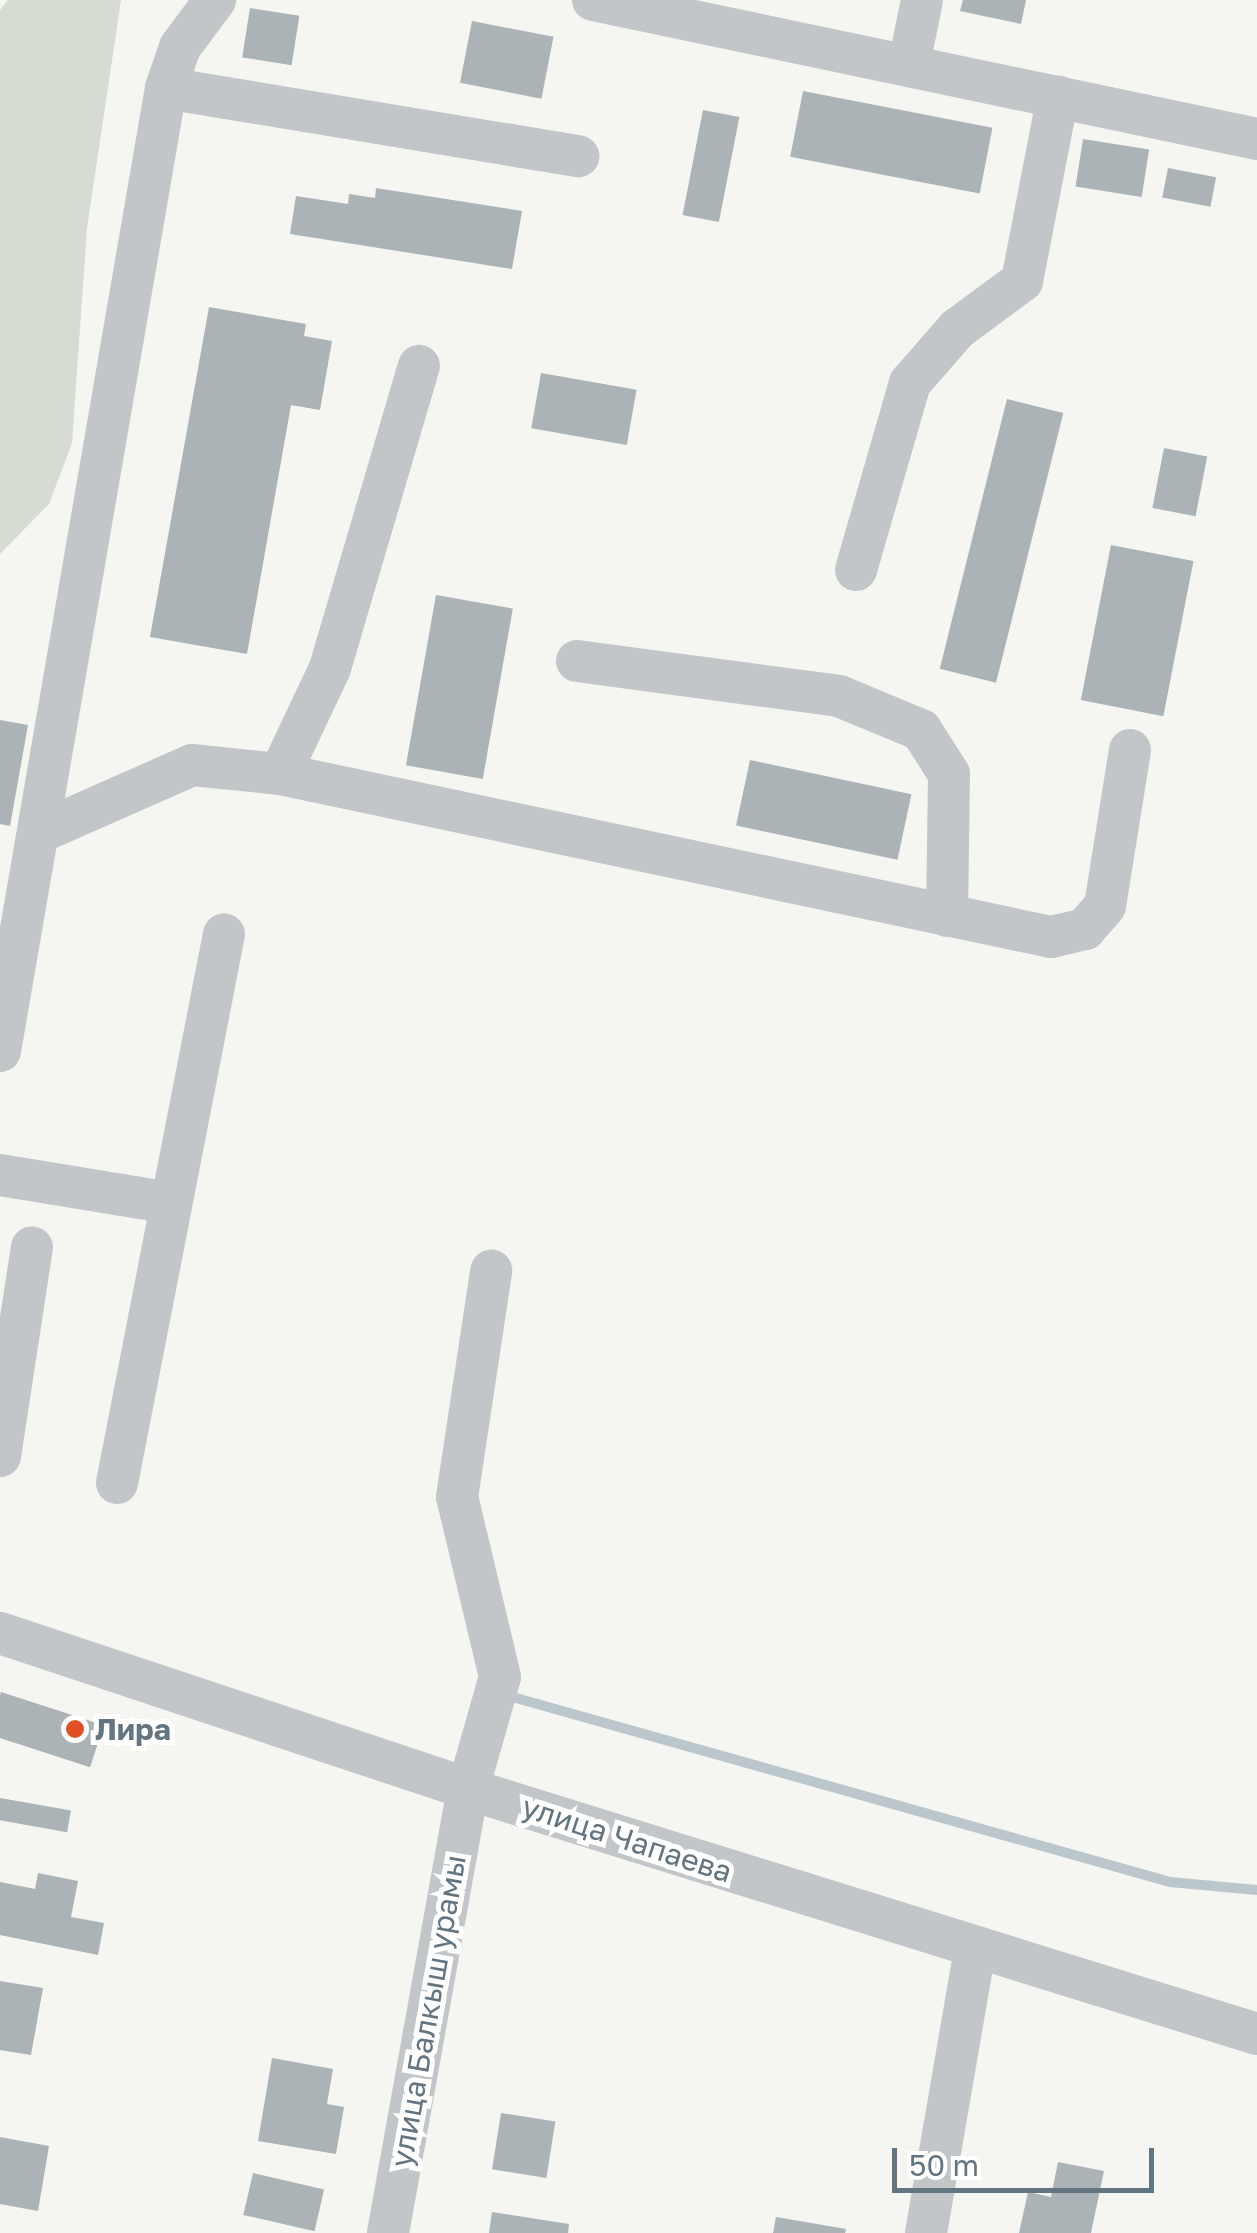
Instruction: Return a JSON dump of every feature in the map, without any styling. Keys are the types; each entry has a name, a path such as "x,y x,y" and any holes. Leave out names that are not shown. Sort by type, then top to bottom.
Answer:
{"street":[{"path":"593,0 674,7 909,64 1257,139"},
{"path":"909,64 922,0"},
{"path":"0,1052 166,88 180,47 204,5"},
{"path":"166,88 578,156"},
{"path":"856,570 910,383 958,329 1022,281 1058,96"},
{"path":"280,774 330,668 419,366"},
{"path":"577,661 840,696 920,730 949,774 948,916"},
{"path":"38,833 192,765 280,774 1051,937 1085,929 1105,906 1130,750"},
{"path":"117,1483 224,934"},
{"path":"0,1175 171,1203"},
{"path":"0,1456 32,1247"},
{"name":"улица Балкыш урамы","path":"388,2233 468,1789 500,1678 457,1497 492,1272"},
{"name":"улица Чапаева","path":"0,1633 468,1789 974,1950 1257,2034"},
{"path":"926,2233 974,1950"}],"shaded area":[{"path":"8,0 121,0 87,228 72,443 49,504 0,554 0,10"}],"building":[{"path":"963,0 1026,0 1021,24 960,11"},
{"path":"250,8 299,16 292,65 242,57"},
{"path":"472,21 553,37 541,99 460,83"},
{"path":"803,91 992,128 980,194 790,157"},
{"path":"703,110 739,117 719,222 683,215"},
{"path":"1083,139 1149,149 1142,197 1075,186"},
{"path":"1168,168 1216,177 1210,207 1162,197"},
{"path":"376,188 522,211 512,269 290,234 296,196 348,204 349,194 375,198"},
{"path":"209,307 306,324 304,336 332,341 320,410 291,405 247,654 150,637"},
{"path":"541,373 637,390 627,445 531,428"},
{"path":"1007,399 1063,413 996,683 940,669"},
{"path":"1164,448 1207,456 1196,516 1152,508"},
{"path":"1111,545 1193,561 1163,716 1081,700"},
{"path":"436,595 513,609 483,779 406,765"},
{"path":"0,720 28,725 10,826 0,824"},
{"path":"750,760 911,794 897,860 736,826"},
{"path":"1,1692 104,1725 90,1767 0,1738"},
{"path":"0,1798 71,1811 67,1832 0,1820"},
{"path":"38,1873 78,1881 71,1917 104,1923 98,1955 0,1935 0,1882 35,1889"},
{"path":"0,1981 43,1988 31,2055 0,2050"},
{"path":"272,2058 333,2069 327,2104 344,2107 336,2154 258,2141"},
{"path":"501,2113 555,2122 546,2178 492,2169"},
{"path":"0,2137 49,2146 38,2211 0,2204"},
{"path":"1058,2162 1104,2171 1091,2233 1019,2233 1028,2192 1051,2197"},
{"path":"253,2173 324,2189 314,2231 243,2215"},
{"path":"492,2212 569,2224 568,2233 489,2233"},
{"path":"776,2217 846,2229 845,2233 773,2233"}],"waterway":[{"path":"516,1698 1170,1882 1257,1890"}],"place":[{"name":"Лира","path":"75,1729"}]}
